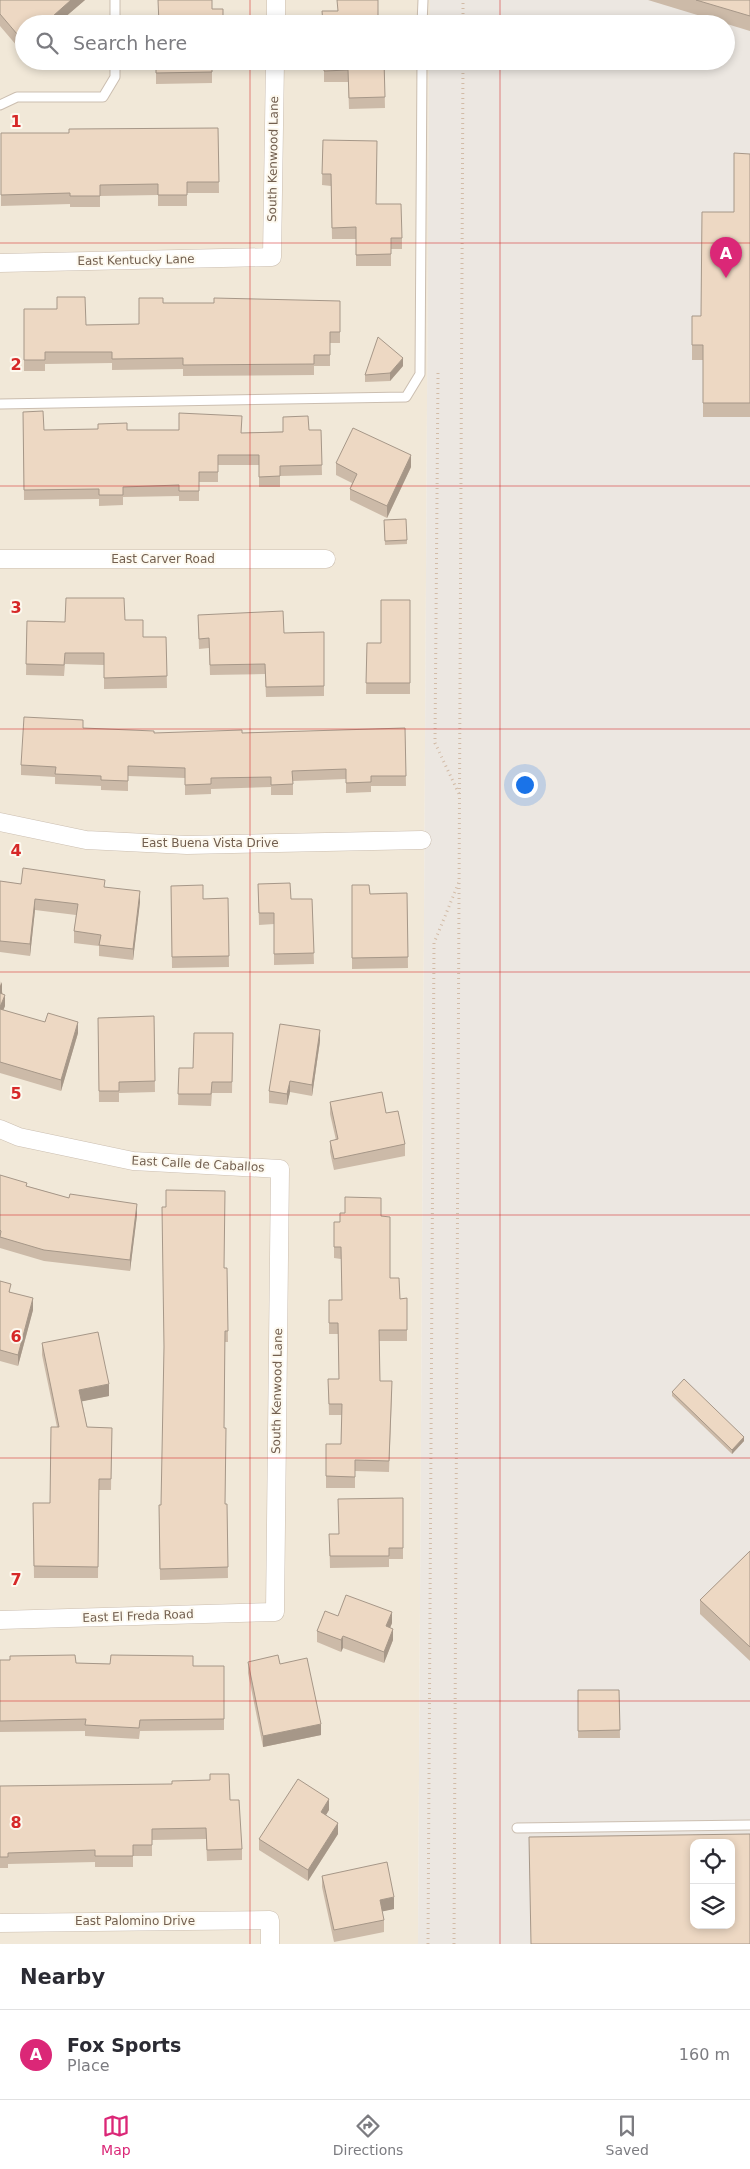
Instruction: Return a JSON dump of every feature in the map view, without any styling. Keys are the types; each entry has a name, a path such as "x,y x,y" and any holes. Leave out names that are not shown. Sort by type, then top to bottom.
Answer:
{"street":[{"path":"276,0 276,15"},
{"name":"South Kenwood Lane","path":"272,257 275,70"},
{"name":"East Kentucky Lane","path":"0,263 272,257"},
{"name":"East Carver Road","path":"0,559 326,559"},
{"name":"East Buena Vista Drive","path":"0,822 86,840 186,846 422,840"},
{"name":"East Calle de Caballos","path":"0,1128 19,1137 133,1161 280,1169"},
{"name":"South Kenwood Lane","path":"275,1612 280,1169"},
{"name":"East El Freda Road","path":"0,1620 275,1612"},
{"name":"East Palomino Drive","path":"0,1923 270,1920 270,1944"}],"lane":[{"path":"115,0 115,15"},
{"path":"422,15 423,0"},
{"path":"0,105 18,97 102,97 115,78 115,70"},
{"path":"0,404 406,397 420,374 422,70"},
{"path":"517,1828 750,1825"}],"path":[{"path":"463,0 463,15"},
{"path":"454,1944 463,70"},
{"path":"438,370 435,744 460,797"},
{"path":"428,1944 434,943 460,880"}],"shaded area":[{"path":"0,0 430,0 430,15 15,15 15,70 429,70 418,1944 0,1944"},
{"path":"430,0 750,0 750,1944 418,1944 429,70 735,70 735,15 430,15"}],"building":[{"path":"0,0 71,0 54,15 15,15 15,32 0,14"},
{"path":"158,0 212,0 212,9 223,9 223,15 159,15"},
{"path":"337,0 378,0 378,15 322,15 322,11 338,11"},
{"path":"696,0 750,0 750,16"},
{"path":"156,70 212,70 212,72 156,73"},
{"path":"348,70 384,70 385,97 349,98"},
{"path":"218,128 219,182 187,182 187,195 158,195 158,184 100,185 100,196 70,196 70,193 1,195 1,133 69,133 69,129"},
{"path":"323,140 377,141 376,204 401,204 402,238 391,238 391,254 356,255 356,227 332,228 331,174 322,174"},
{"path":"734,153 750,154 750,403 703,403 703,345 692,345 692,316 701,316 702,212 734,212"},
{"path":"57,297 85,297 86,325 139,324 139,298 163,298 163,303 214,303 214,298 340,301 340,332 330,332 330,355 314,355 314,364 183,365 183,358 112,359 112,352 45,352 45,360 24,360 24,309 57,309"},
{"path":"378,337 403,358 390,373 365,375"},
{"path":"43,411 44,430 98,429 98,424 127,423 127,430 179,430 179,413 242,416 241,433 283,432 283,417 308,416 309,430 321,430 322,465 280,466 280,476 259,477 259,455 218,455 218,472 199,472 199,491 179,491 179,485 123,487 123,495 99,495 99,489 24,490 23,412"},
{"path":"353,428 411,455 387,506 350,489 357,474 336,463"},
{"path":"406,519 407,540 385,541 384,520"},
{"path":"66,598 124,598 125,620 143,620 143,637 166,637 167,676 104,678 104,653 65,653 64,665 26,664 27,621 65,622"},
{"path":"381,600 410,600 410,683 366,683 367,643 381,643"},
{"path":"283,611 284,633 324,632 324,686 266,687 265,664 210,665 209,638 199,639 198,615"},
{"path":"24,717 83,720 83,728 154,731 154,733 242,730 242,733 405,728 406,776 371,776 371,782 346,783 346,769 292,771 293,784 271,785 271,777 211,778 211,784 185,785 185,768 128,766 128,781 101,780 101,776 55,774 56,767 21,765"},
{"path":"23,868 105,880 104,887 140,891 133,949 99,945 101,935 74,931 78,904 35,899 30,944 0,941 0,881 21,884"},
{"path":"290,883 291,899 312,899 314,953 274,954 274,913 259,913 258,884"},
{"path":"203,885 203,899 228,898 229,956 172,957 171,886"},
{"path":"352,885 369,885 370,894 407,893 408,957 352,958"},
{"path":"0,993 5,995 0,1007"},
{"path":"0,1009 45,1022 48,1013 78,1022 61,1080 0,1062"},
{"path":"154,1016 155,1081 119,1082 119,1091 99,1091 98,1018"},
{"path":"280,1024 320,1030 312,1085 290,1081 287,1094 269,1091"},
{"path":"194,1033 233,1033 232,1082 212,1082 211,1094 178,1094 179,1068 193,1068"},
{"path":"382,1092 386,1113 398,1111 405,1144 334,1159 330,1141 338,1139 330,1102"},
{"path":"0,1175 27,1183 26,1186 69,1198 70,1194 137,1204 130,1260 44,1250 0,1237"},
{"path":"166,1190 225,1191 224,1268 227,1268 228,1331 225,1331 224,1428 226,1428 225,1504 227,1504 228,1567 160,1569 159,1505 161,1505 164,1347 162,1207 166,1207"},
{"path":"345,1197 381,1198 381,1216 390,1217 390,1278 399,1278 400,1299 407,1298 407,1330 379,1330 380,1381 392,1381 389,1461 355,1460 355,1477 326,1476 326,1444 341,1444 342,1404 329,1404 328,1379 339,1379 338,1323 329,1323 329,1300 342,1300 341,1247 334,1247 334,1222 340,1222 340,1213 345,1213"},
{"path":"0,1281 11,1284 9,1292 33,1298 18,1355 0,1350"},
{"path":"98,1332 109,1384 79,1390 87,1427 112,1428 111,1479 99,1479 98,1567 34,1566 33,1503 50,1503 51,1427 59,1427 42,1343"},
{"path":"684,1379 744,1437 732,1450 672,1392"},
{"path":"403,1498 403,1548 389,1548 389,1556 330,1556 329,1534 339,1534 338,1499"},
{"path":"750,1551 750,1647 700,1600"},
{"path":"346,1595 392,1612 386,1626 393,1629 384,1652 343,1636 341,1640 317,1631 325,1611 338,1616"},
{"path":"75,1655 76,1663 110,1664 111,1655 193,1656 193,1666 224,1666 224,1719 140,1720 139,1728 85,1725 86,1719 0,1721 0,1660 10,1660 10,1656"},
{"path":"278,1655 280,1664 307,1658 321,1724 263,1736 248,1662"},
{"path":"578,1690 619,1690 620,1730 578,1731"},
{"path":"210,1774 229,1774 230,1800 239,1800 242,1849 207,1850 206,1828 152,1829 152,1845 133,1845 133,1856 95,1856 95,1850 8,1853 8,1857 0,1857 0,1786 172,1784 172,1781 210,1780"},
{"path":"298,1779 329,1799 321,1812 338,1823 308,1870 259,1839"},
{"path":"750,1834 750,1944 531,1944 529,1837"},
{"path":"387,1862 394,1897 380,1900 384,1920 334,1930 322,1876"}],"place":[{"name":"Fox Sports","path":"726,278"}]}
